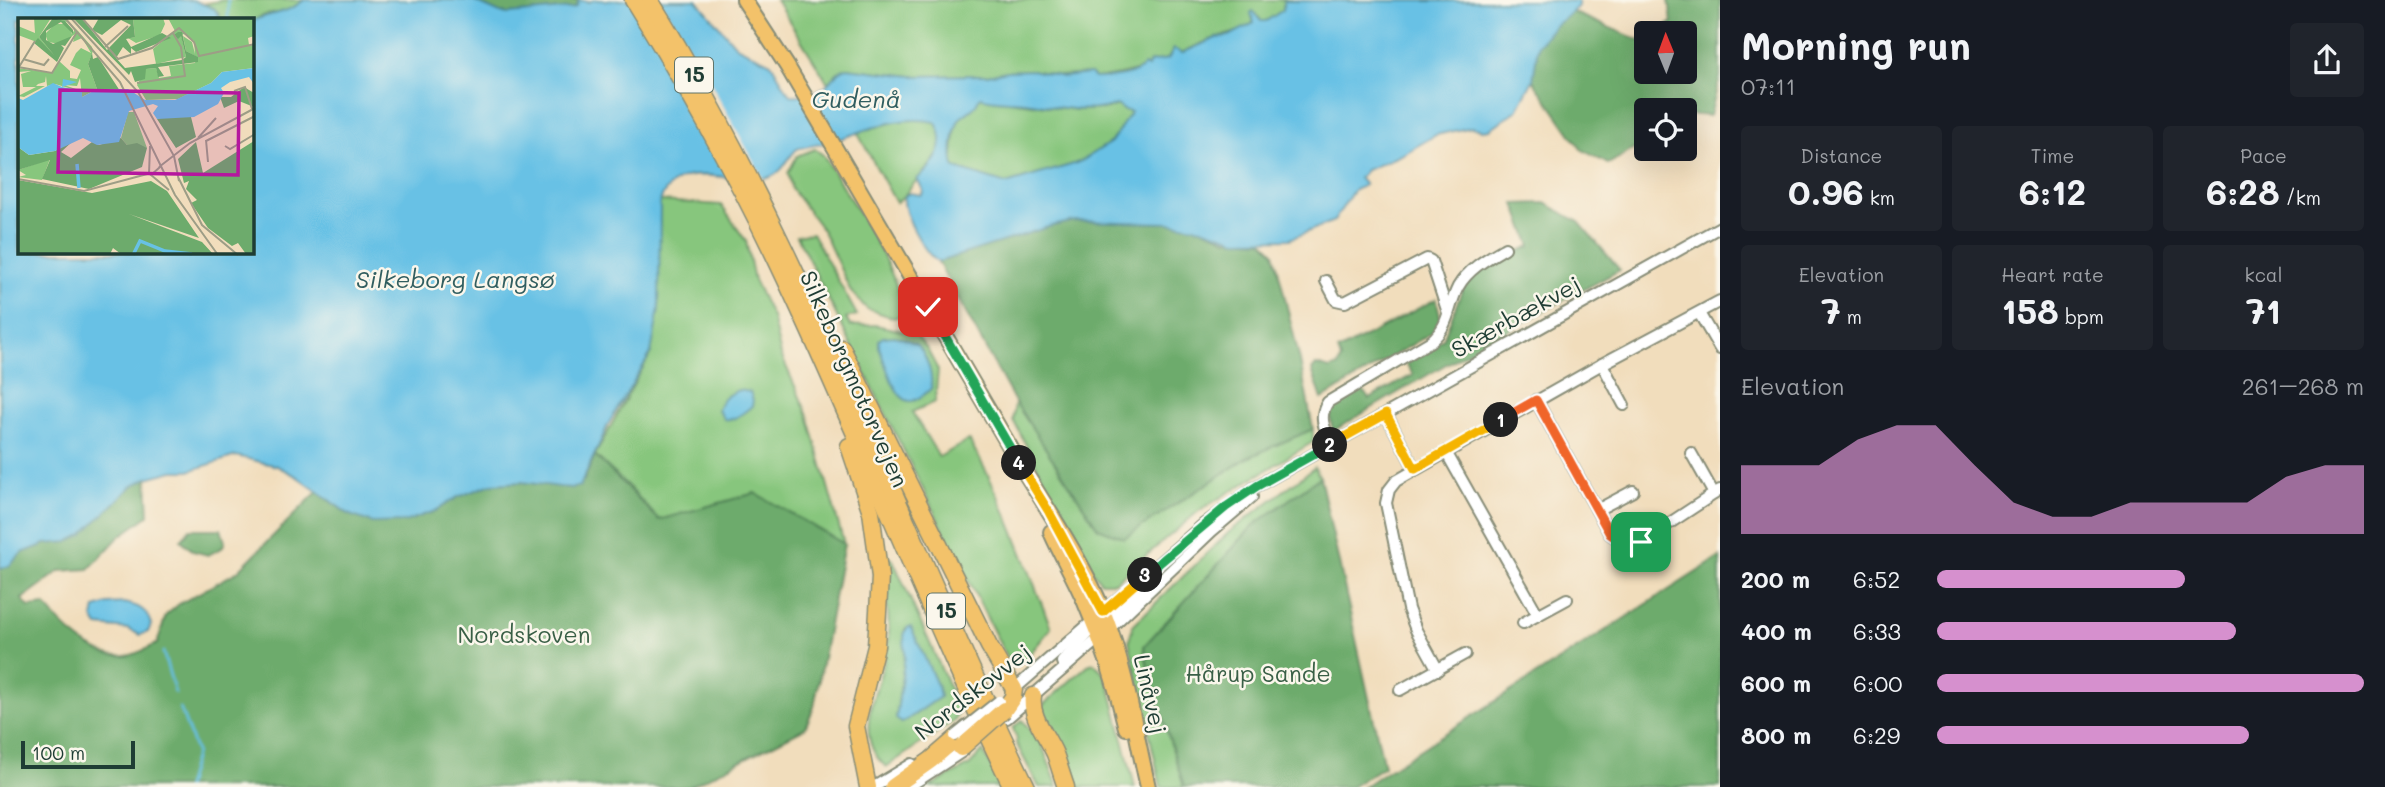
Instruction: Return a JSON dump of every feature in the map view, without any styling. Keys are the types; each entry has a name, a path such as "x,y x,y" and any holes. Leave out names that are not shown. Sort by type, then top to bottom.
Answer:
{"highway":[{"name":"Silkeborgmotorvejen","path":"633,0 786,254 869,433 974,675 1027,787"},
{"name":"15","path":"650,0 780,221 786,254"},
{"name":"Silkeborgmotorvejen","path":"786,254 788,287 962,681 1012,787"},
{"path":"786,254 989,646 1008,704 1045,736"},
{"path":"788,287 858,471 871,512 878,554 880,600 876,646 856,726 859,750 880,786 959,743 1008,704"},
{"path":"1033,696 1032,706 1055,753 1066,787"},
{"path":"934,771 978,718"}],"main road":[{"path":"744,0 788,66 1049,512 1102,624"},
{"path":"1027,476 1052,536 1102,624"},
{"name":"Linåvej","path":"1102,624 1134,723 1148,787"},
{"name":"Linåvej","path":"1102,624 1140,787"}],"street":[{"name":"Skærbækvej","path":"1102,624 1163,567 1189,537 1257,486 1720,227"},
{"name":"Skærbækvej","path":"1448,313 1466,276 1505,248"},
{"name":"Skærbækvej","path":"1326,281 1336,300 1345,302 1427,259 1448,313 1448,321 1431,341 1328,402 1322,411 1322,418 1333,443"},
{"path":"1438,670 1408,609 1386,503 1391,486 1415,469 1536,400 1720,301"},
{"path":"1699,313 1720,349"},
{"path":"1602,364 1624,405"},
{"path":"1536,400 1610,534 1622,542 1641,542 1717,492 1691,453"},
{"path":"1386,414 1415,469"},
{"path":"1446,452 1538,615"},
{"name":"Skærbækvej","path":"1102,624 1231,513 1292,467"},
{"path":"1597,510 1633,491"},
{"path":"1523,623 1567,599"},
{"name":"Nordskovvej","path":"1008,704 1102,624"},
{"name":"Nordskovvej","path":"978,718 1033,696 1102,624"},
{"path":"1400,690 1465,654"},
{"name":"Nordskovvej","path":"908,787 934,771"}],"green space":[{"path":"223,0 304,0 287,12 265,15 254,20 220,18 217,11 204,4"},
{"path":"471,0 579,0 574,8 509,14 500,13"},
{"path":"776,0 1293,0 1284,1 1283,10 1266,21 1261,21 1258,16 1244,29 1181,53 1173,50 1168,59 1150,62 1148,67 1115,76 1061,76 1032,70 988,75 912,76 847,68 838,72 828,83"},
{"path":"1669,0 1720,0 1720,77 1710,116 1697,115 1697,98 1634,98 1634,149 1608,164 1581,149 1533,80 1538,45 1553,27 1572,12 1634,38 1634,84 1698,84 1698,21 1672,21"},
{"path":"979,97 1077,110 1106,109 1117,105 1132,111 1111,142 1083,160 1006,184 955,168 952,163 956,125 960,118 973,108"},
{"path":"917,118 935,122 942,138 941,146 929,166 896,203 857,132"},
{"path":"815,149 823,155 882,254 892,274 904,314 894,318 867,309 851,292 823,231 792,189 788,173 797,156"},
{"path":"660,201 721,205 746,241 754,280 772,317 781,355 808,415 844,544 755,493 659,520 595,455 651,353"},
{"path":"1545,203 1579,222 1620,270 1448,363 1333,431 1328,407 1359,385 1369,399 1413,375 1404,360 1443,339 1463,288 1488,264 1531,246 1515,204"},
{"path":"1074,221 1170,223 1202,228 1227,239 1263,241 1274,252 1313,429 1247,458 1124,538 1098,528 1015,402 938,262"},
{"path":"812,233 857,315 846,318 850,326 876,325 915,334 938,370 935,402 912,412 939,457 969,440 1004,509 1051,628 1025,660 1015,662 1007,658 797,236"},
{"path":"1436,299 1441,319 1433,332 1322,399 1312,370 1316,365 1330,369 1338,366 1341,359 1338,351"},
{"path":"1015,402 1098,528 1124,538 1247,458 1313,429 1313,442 1200,510 1115,582 1101,582 1090,568 1013,420"},
{"name":"Nordskoven","path":"595,455 659,520 755,493 844,544 814,707 805,728 689,787 0,787 0,569 9,566 22,553 104,513 132,486 147,478 149,515 119,537 89,569 60,571 22,599 29,607 45,605 80,640 102,653 114,656 138,653 157,644 166,615 179,604 237,572 317,492 350,515 404,522 435,511 458,497 491,484 522,482 573,488 584,480"},
{"path":"1315,467 1320,478 1253,526 1144,646 1148,668 1184,787 1161,787 1129,641 1133,625 1228,533"},
{"name":"Hårup Sande","path":"1320,477 1384,766 1351,787 1184,787 1148,668 1144,646 1253,526"},
{"path":"190,529 221,529 225,542 222,548 208,555 193,551 181,540"},
{"path":"888,557 893,560 959,709 955,720 886,767 875,753 869,738 869,722 889,639 886,584","holes":["911,628 940,697 902,723 896,718 905,655 905,629"]},
{"path":"1720,557 1720,787 1363,787 1385,772"},
{"path":"1094,663 1104,673 1109,684 1135,787 1077,787 1068,755 1043,709 1043,705 1088,665"},
{"path":"1022,720 1041,743 1058,787 1039,787 1016,743 1013,728"},
{"path":"983,751 1002,787 928,787 969,766"}],"water":[{"name":"Silkeborg Langsø","path":"0,0 193,0 215,9 220,18 18,18 18,254 254,254 254,20 285,11 304,0 471,0 500,13 509,14 574,8 579,0 697,0 736,46 771,63 790,95 808,94 820,89 847,68 912,76 988,75 1032,70 1063,77 1090,74 1094,78 1121,76 1134,73 1144,65 1148,67 1150,62 1168,59 1174,49 1182,53 1216,38 1229,36 1254,23 1251,13 1253,11 1261,21 1266,21 1283,10 1284,1 1578,1 1578,6 1553,27 1538,45 1533,80 1517,110 1490,129 1472,127 1436,135 1403,154 1366,170 1359,178 1365,185 1353,191 1334,221 1290,239 1237,240 1202,228 1170,223 1074,221 938,262 926,250 915,232 904,204 904,197 909,193 922,195 923,190 917,179 930,167 941,146 935,122 921,120 894,122 797,149 779,172 770,177 756,180 695,175 681,179 669,187 660,201 659,309 651,353 609,423 580,486 573,488 522,482 491,484 458,497 435,511 404,522 373,523 350,515 296,476 277,466 236,456 189,471 173,471 147,478 132,486 82,535 68,542 45,544 22,553 9,566 0,569","holes":["981,97 1082,110 1117,105 1131,112 1111,142 1083,160 1006,184 955,168 953,164 955,132 961,117 973,108"]},
{"path":"895,336 917,345 928,365 931,389 912,401 906,400 896,389 879,347 879,340 883,337"},
{"path":"738,390 750,392 752,406 735,418 724,419 718,410 723,398"},
{"path":"125,603 145,612 151,625 148,632 140,635 128,629 98,626 93,618 95,608"},
{"path":"908,627 911,627 940,697 902,723 896,719 905,655 904,635"}],"pier":[{"path":"644,0 659,0 712,85 765,182 745,181"}],"waterway":[{"path":"228,0 228,18"},
{"path":"163,652 175,693"},
{"path":"180,708 196,752 186,787"}],"route":[{"path":"928,307 1049,512 1103,612 1226,507 1257,486 1386,414 1415,469 1536,400 1610,534 1628,544 1641,542"}],"water label":[{"name":"Gudenå","path":"856,100"}]}
